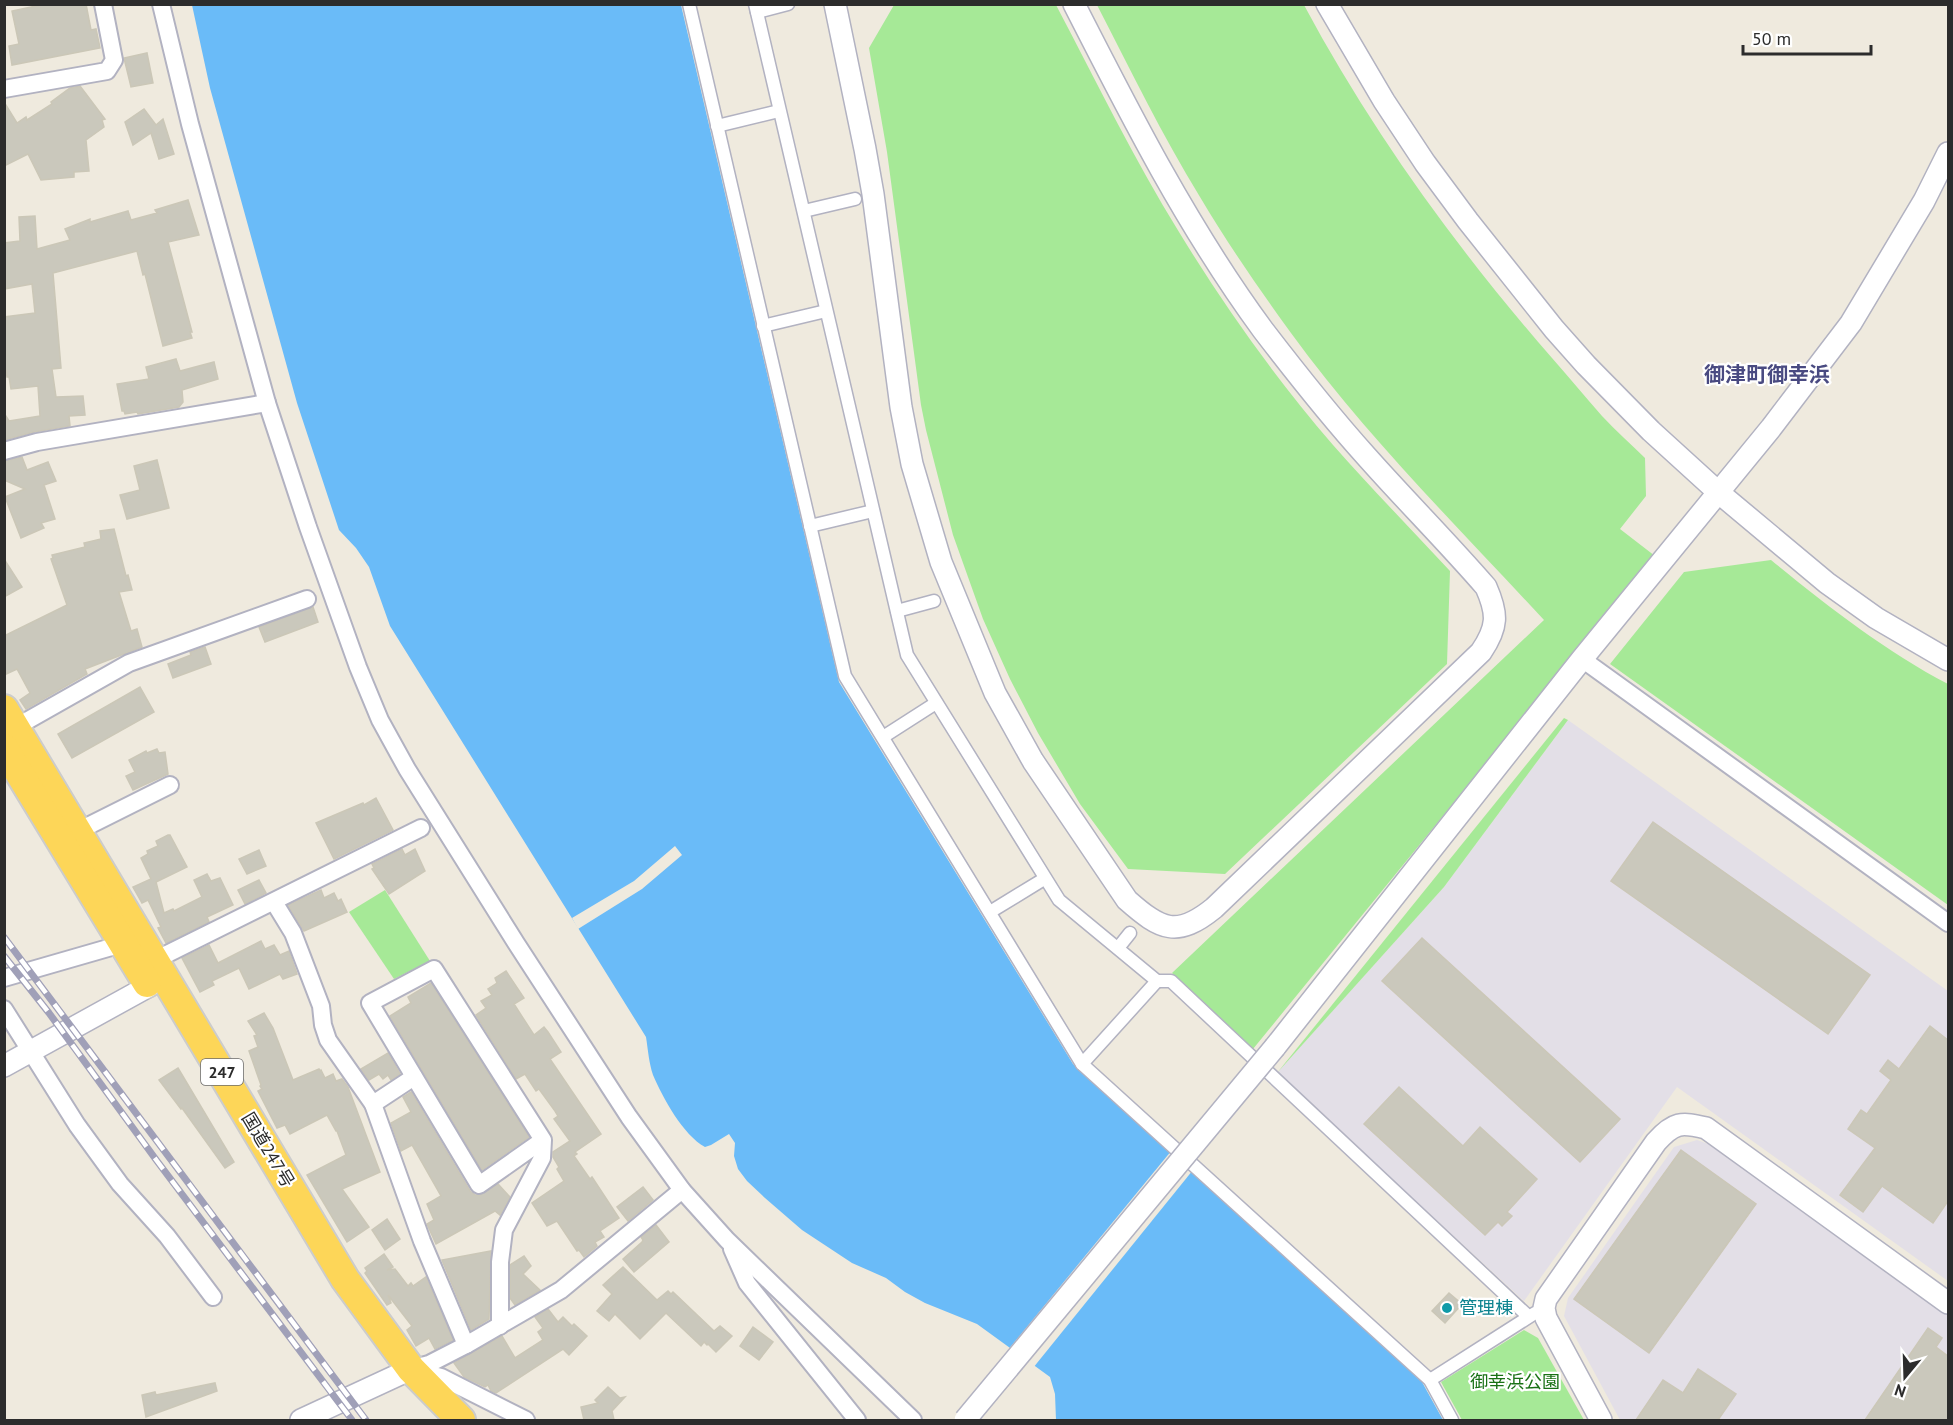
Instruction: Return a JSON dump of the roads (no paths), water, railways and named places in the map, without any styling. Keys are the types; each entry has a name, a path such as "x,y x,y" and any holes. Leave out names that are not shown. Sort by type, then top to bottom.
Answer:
{"highway":[{"name":"国道247号","path":"8,728 78,831 152,973 326,1285 402,1373 434,1420"},
{"name":"国道247号","path":"8,728 122,945 152,973"},
{"name":"国道247号","path":"402,1373 461,1420"}],"street":[{"path":"4,89 107,71 114,60 103,4"},
{"path":"161,4 193,135 267,404 358,667 380,720 407,770 516,943 628,1117 682,1190 727,1240 913,1420"},
{"path":"689,4 845,676 1082,1064 1430,1380 1452,1420"},
{"path":"788,4 756,8 907,655 1059,900 1157,981 1171,981 1536,1312 1551,1329 1602,1420"},
{"path":"835,4 866,149 905,430 925,511 954,597 995,693 1033,761 1127,900 1145,916 1170,927 1180,927 1191,924 1214,908 1481,652 1493,631 1495,614 1486,586 1366,456 1262,328 1184,211 1147,147 1074,4"},
{"path":"1327,4 1383,101 1425,163 1467,221 1586,365 1651,431 1718,492 1827,583 1876,618 1948,660"},
{"path":"717,126 779,111"},
{"path":"965,1420 1275,1047 1582,659 1771,428 1851,323 1924,201 1948,153"},
{"path":"804,211 855,199"},
{"path":"763,326 826,311"},
{"path":"4,452 37,441 267,404"},
{"path":"810,526 873,511"},
{"path":"8,728 129,663 307,600"},
{"path":"897,611 934,601"},
{"path":"1582,659 1948,924"},
{"path":"883,737 936,703"},
{"path":"78,831 170,785"},
{"path":"4,1066 32,1051 152,973 274,902 421,828"},
{"path":"990,912 1044,879"},
{"path":"274,902 293,933 321,1006 323,1025 328,1040 373,1104 422,1241 466,1345"},
{"path":"1118,948 1130,933"},
{"path":"4,978 122,945"},
{"path":"500,1326 500,1262 504,1230 542,1158 543,1140 434,969 370,1003 479,1185 543,1140"},
{"path":"1082,1064 1157,981"},
{"path":"4,1008 83,1133 120,1184 167,1236 213,1297"},
{"path":"373,1104 414,1077"},
{"path":"1430,1380 1536,1312 1656,1142 1669,1128 1680,1124 1706,1128 1948,1303"},
{"path":"301,1420 402,1373 429,1364 561,1290 682,1190"},
{"path":"727,1240 747,1283 858,1420"},
{"path":"402,1373 441,1377 526,1420"}],"water":[{"path":"192,5 681,5 839,682 1073,1064 1422,1382 1443,1420 1056,1420 1055,1394 1050,1377 977,1324 925,1303 886,1278 852,1263 802,1230 747,1181 738,1169 734,1156 735,1143 729,1134 705,1147 689,1134 668,1105 653,1075 646,1037 390,626 369,567 356,548 339,530 297,403 210,88"}],"railway":[{"path":"4,937 366,1420"},
{"path":"4,956 352,1420"}],"place":[{"name":"管理棟","path":"1447,1308"}],"district":[{"name":"御津町御幸浜","path":"1767,375"}],"park label":[{"name":"御幸浜公園","path":"1515,1382"}]}
